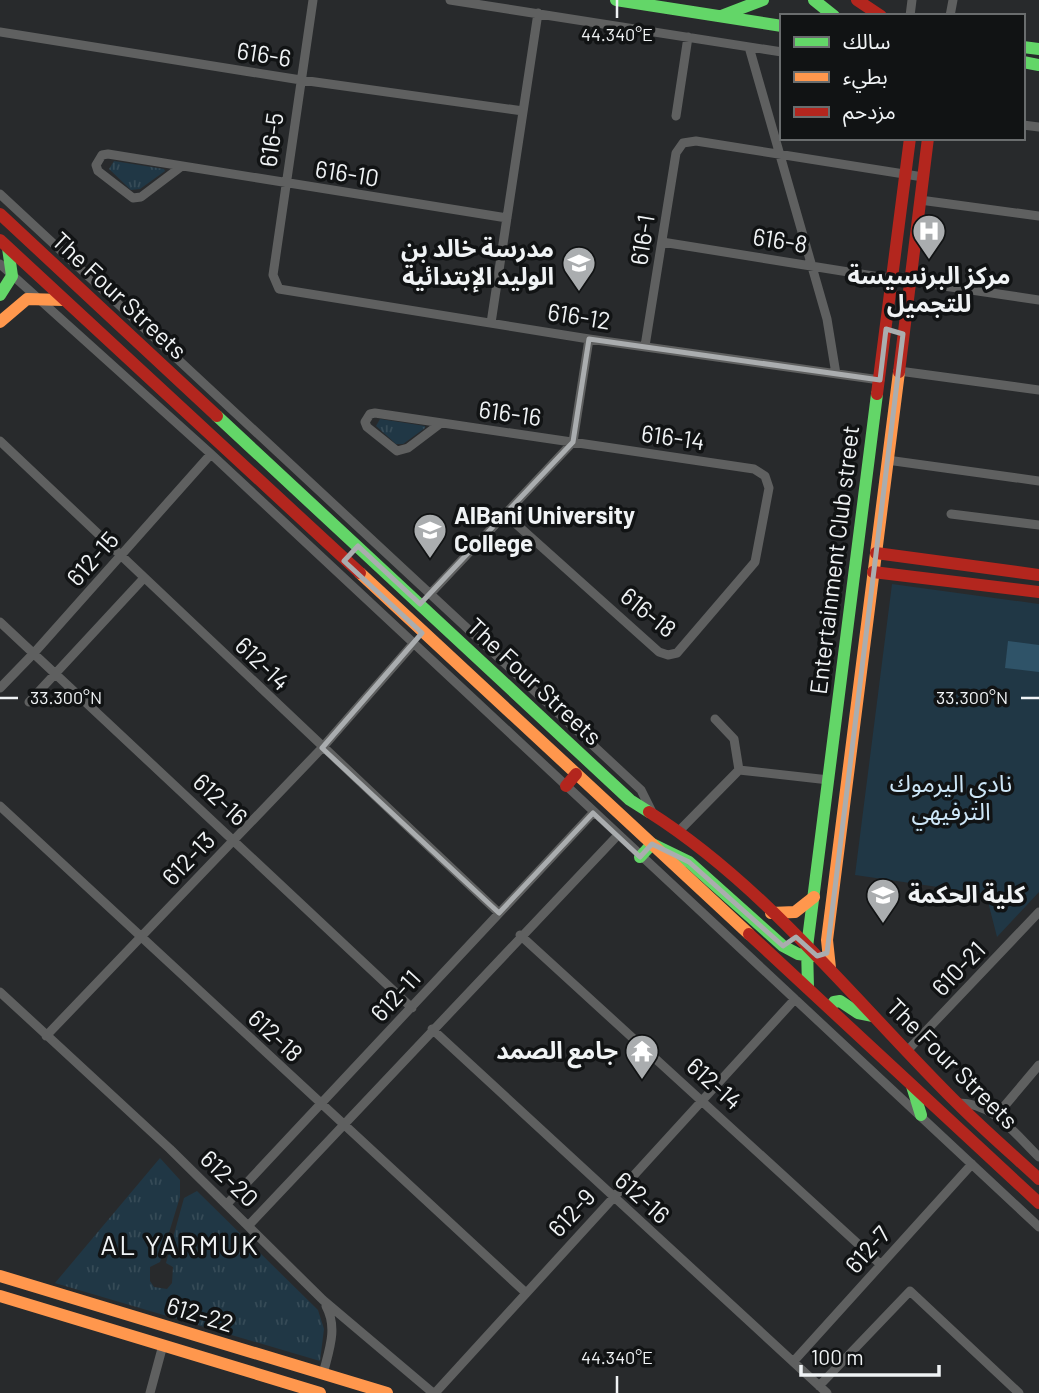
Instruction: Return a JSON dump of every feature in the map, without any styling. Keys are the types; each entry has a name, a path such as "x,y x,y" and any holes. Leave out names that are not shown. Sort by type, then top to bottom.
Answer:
{"main road":[{"path":"616,0 780,26"},
{"path":"720,17 763,0"},
{"path":"814,0 832,14"},
{"path":"857,0 878,14"},
{"name":"Entertainment Club street","path":"814,953 814,897 910,140"},
{"name":"Entertainment Club street","path":"808,988 881,554 887,460 928,140"},
{"name":"The Four Streets","path":"0,214 630,800 654,818 679,831 771,913 830,968 906,1052 957,1103 1039,1179"},
{"path":"0,295 12,276 4,243"},
{"name":"The Four Streets","path":"4,243 1039,1203"},
{"path":"0,322 19,302 34,296 65,300"},
{"path":"886,330 903,334"},
{"path":"344,561 358,546"},
{"path":"881,554 1039,575"},
{"path":"878,573 1039,593"},
{"path":"566,786 576,774"},
{"path":"640,857 652,844 688,862 783,946 814,953"},
{"path":"771,913 785,915 799,911 814,897"},
{"path":"783,946 790,942 793,934"},
{"path":"830,1009 834,1002 840,1001 858,1013 873,1016"},
{"path":"912,1086 922,1115"},
{"name":"612-22","path":"0,1276 387,1393"},
{"name":"612-22","path":"0,1296 320,1393"},
{"path":"73,1318 79,1300"}],"street":[{"name":"616-5","path":"275,285 273,275 285,183 313,0"},
{"path":"450,0 780,52"},
{"path":"491,323 538,13"},
{"name":"616-6","path":"0,32 301,80 523,111"},
{"path":"676,116 688,37"},
{"path":"749,47 827,319 836,374"},
{"name":"616-1","path":"645,346 676,153 683,142 696,141 780,154"},
{"name":"616-10","path":"182,166 146,194 133,198 98,171 96,165 102,155 108,154 507,218"},
{"path":"780,154 923,177"},
{"path":"0,194 641,790 654,818"},
{"path":"920,200 1039,216"},
{"name":"616-8","path":"662,242 892,279"},
{"path":"0,264 211,454 617,836 922,1115 1039,1227"},
{"path":"910,281 1039,300"},
{"name":"616-12","path":"275,285 285,291 589,339 880,380"},
{"path":"430,594 573,442 589,339"},
{"path":"899,371 1039,390"},
{"name":"616-16","path":"441,423 404,451 397,451 367,427 365,422 370,414 375,413 573,442"},
{"name":"612-14","path":"0,441 120,558 499,913"},
{"name":"616-14","path":"573,442 754,469 765,476"},
{"name":"612-15","path":"0,688 211,454"},
{"path":"887,460 1039,481"},
{"name":"616-18","path":"505,514 659,652 668,655 677,653 755,562 769,488 765,476"},
{"path":"951,514 1039,525"},
{"name":"612-15","path":"29,702 144,578"},
{"name":"612-16","path":"0,622 412,1008"},
{"name":"612-13","path":"46,1036 322,748 413,643"},
{"path":"715,719 734,739 738,769"},
{"path":"738,769 829,780"},
{"path":"679,831 738,769"},
{"name":"612-18","path":"0,806 525,1292"},
{"name":"612-11","path":"227,1204 593,813"},
{"name":"612-11","path":"249,1225 520,935 617,836"},
{"name":"610-21","path":"906,1052 1039,912"},
{"name":"612-14","path":"520,935 880,1264"},
{"name":"612-20","path":"0,992 227,1204 323,1300 434,1393"},
{"name":"612-9","path":"434,1393 701,1098 795,999"},
{"name":"612-16","path":"432,1029 827,1393"},
{"path":"996,1116 1039,1065"},
{"path":"957,1103 974,1103 996,1116 1039,1157"},
{"name":"612-7","path":"793,1362 972,1164"},
{"path":"819,1385 910,1290 1019,1393"},
{"path":"323,1300 333,1319 323,1374"},
{"path":"150,1393 163,1345"}],"highlighted area":[{"path":"886,329 903,334 827,953 817,956 796,937 783,946 689,862 652,844 640,857 593,813 499,913 322,748 422,633 344,561 358,546 420,604 573,442 589,339 880,380"}],"green space":[{"path":"114,161 165,171 140,189 131,190 109,169"},
{"path":"380,419 425,428 403,444 396,444 376,426"},
{"name":"نادي اليرموك الترفيهي","path":"892,584 1039,604 1039,892 997,937 986,894 855,875"},
{"path":"160,1158 180,1180 180,1197 160,1262 150,1267 150,1281 154,1287 167,1289 172,1283 173,1267 166,1263 184,1198 197,1191 318,1310 324,1329 320,1361 55,1283"}],"shaded area":[{"path":"1008,641 1039,645 1039,672 1005,668"}],"traffic: fast":[{"path":"616,0 780,26"},
{"path":"721,16 763,0"},
{"path":"814,0 832,14"},
{"path":"1025,47 1039,49"},
{"path":"1025,62 1039,65"},
{"path":"0,295 12,276 8,248"},
{"path":"808,988 807,947 877,394"},
{"path":"217,416 630,800 649,812"},
{"path":"640,857 652,844 689,862 783,946 798,954 813,956"},
{"path":"830,1008 834,1002 840,1001 858,1013 873,1016"},
{"path":"912,1086 921,1115"}],"traffic: slow":[{"path":"0,322 27,299 63,300"},
{"path":"830,968 827,940 899,372"},
{"path":"360,573 749,934"},
{"path":"771,913 795,912 814,897"},
{"path":"0,1276 387,1393"},
{"path":"0,1296 320,1393"}],"traffic: jam":[{"path":"857,0 878,14"},
{"path":"877,394 910,140"},
{"path":"899,372 928,140"},
{"path":"0,214 217,416"},
{"path":"0,240 360,573"},
{"path":"876,553 1039,575"},
{"path":"873,572 1039,592"},
{"path":"566,786 576,774"},
{"path":"649,812 692,842 772,911 920,1066 1039,1179"},
{"path":"749,934 1039,1203"}],"place":[{"name":"مركز البرنسيسة للتجميل","path":"929,261"},
{"name":"مدرسة خالد بن الوليد الإبتدائية","path":"579,293"},
{"name":"AlBani University College","path":"430,560"},
{"name":"كلية الحكمة","path":"883,925"},
{"name":"جامع الصمد","path":"642,1081"}],"district":[{"name":"AL YARMUK","path":"180,1245"}]}
